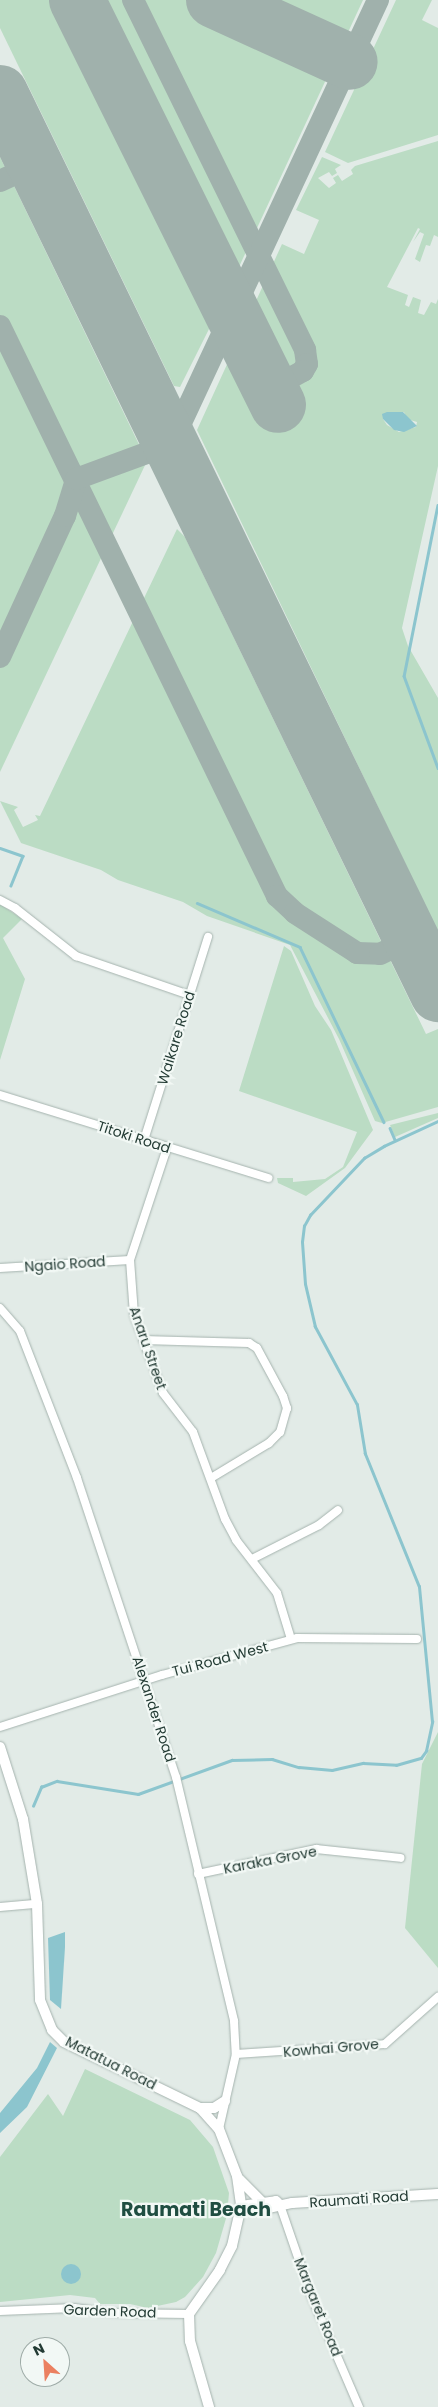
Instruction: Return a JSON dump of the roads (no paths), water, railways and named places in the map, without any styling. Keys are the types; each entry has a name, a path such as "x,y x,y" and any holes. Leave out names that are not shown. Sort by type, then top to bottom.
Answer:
{"main road":[{"name":"Matatua Road","path":"0,1747 23,1819 37,1904 40,2000 46,2019 52,2030 73,2046 200,2108 218,2129 237,2176 241,2206"},
{"path":"200,2108 214,2108 225,2101"},
{"path":"237,2176 261,2202"},
{"name":"Raumati Road","path":"241,2206 259,2210 280,2205 438,2194"},
{"name":"Raumati Road","path":"241,2206 276,2201 280,2205"},
{"path":"209,2407 190,2341 189,2314 221,2268 232,2246 241,2206"}],"street":[{"path":"0,900 27,917 70,952 92,963 189,996"},
{"name":"Waikare Road","path":"144,1140 208,937"},
{"name":"Titoki Road","path":"0,1095 166,1148 268,1178"},
{"name":"Anaru Street","path":"166,1148 130,1260 133,1308 163,1393 193,1432 225,1519 236,1540 277,1593 291,1640"},
{"name":"Ngaio Road","path":"0,1268 130,1260"},
{"name":"Alexander Road","path":"0,1308 20,1331 28,1351 146,1680 176,1776 234,2022 236,2054 218,2129"},
{"path":"144,1340 249,1343 257,1348 283,1396 287,1408 280,1432 269,1443 211,1478"},
{"path":"252,1559 320,1524 338,1510"},
{"name":"Tui Road West","path":"0,1727 146,1680 291,1640 416,1639"},
{"name":"Karaka Grove","path":"198,1874 316,1849 401,1858"},
{"path":"0,1907 37,1904"},
{"name":"Kowhai Grove","path":"236,2054 385,2044 438,1997"},
{"name":"Margaret Road","path":"280,2205 312,2298 360,2407"},
{"name":"Garden Road","path":"0,2311 74,2308 112,2313 189,2314"}],"water":[{"path":"387,412 403,412 417,426 404,432 394,430 383,419 382,414"},
{"path":"65,1932 61,2009 50,2000 48,1938"},
{"path":"50,2042 57,2048 27,2107 0,2133 0,2113 37,2068"},
{"path":"67,2264 75,2264 81,2270 81,2278 75,2284 67,2284 61,2278 61,2270"}],"waterway":[{"path":"438,505 404,676 438,768"},
{"path":"0,848 23,856 11,886"},
{"path":"197,903 300,947 384,1122"},
{"path":"33,1806 41,1787 57,1781 138,1794 232,1760 272,1759 299,1767 332,1770 363,1763 396,1765 421,1758 426,1751 432,1722 419,1587 365,1454 357,1405 315,1327 305,1284 302,1242 304,1226 310,1215 364,1158 384,1146 438,1121"},
{"path":"390,1128 395,1140"}],"district":[{"name":"Raumati Beach","path":"196,2210"}]}
